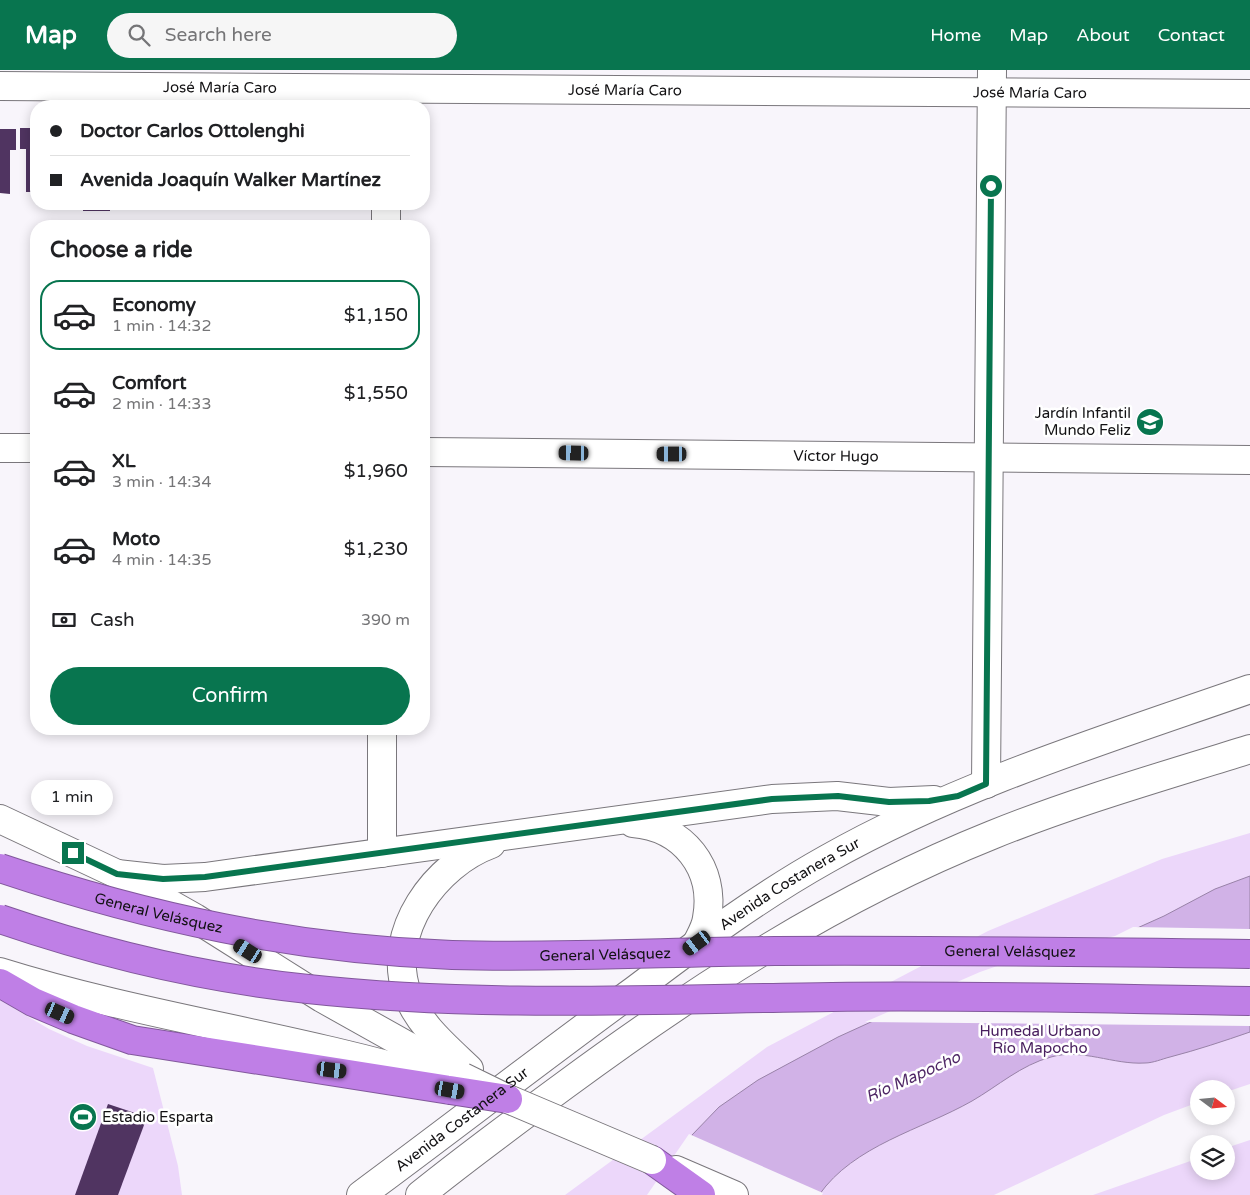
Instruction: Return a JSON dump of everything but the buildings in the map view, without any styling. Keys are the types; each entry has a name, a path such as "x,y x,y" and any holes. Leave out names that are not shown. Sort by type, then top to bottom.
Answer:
{"highway":[{"name":"General Velásquez","path":"0,868 118,906 216,928 311,943 390,951 522,956 796,951 1250,954"},
{"path":"0,919 72,941 192,970 248,981 356,994 530,1001 851,996 1250,1000"},
{"path":"0,982 33,1002 73,1019 132,1040 459,1080 508,1099"},
{"path":"652,1160 701,1195"}],"street":[{"name":"José María Caro","path":"0,86 387,88 992,81 1250,94"},
{"path":"986,784 992,81"},
{"path":"0,448 30,448"},
{"name":"Víctor Hugo","path":"430,452 1250,460"},
{"name":"Avenida Costanera Sur","path":"361,1195 697,943 769,893 830,858 866,838 958,796 1052,757 1250,689"},
{"path":"382,735 382,853"},
{"path":"420,1195 459,1163 648,1024 725,973 868,891 992,835 1129,787 1250,749"},
{"path":"117,874 163,879 205,877 781,798 838,796 911,802 958,796"},
{"path":"0,819 117,874 195,918 322,998 459,1080"},
{"path":"614,822 638,824 664,830 686,844 694,854 706,886 708,903 707,919 697,943"},
{"path":"459,1080 406,993 402,974 404,946 412,918 430,888 467,857 488,845 514,836"},
{"path":"0,972 100,999 459,1080"},
{"path":"508,1099 734,1195"}],"green space":[{"name":"Humedal Urbano Río Mapocho","path":"1250,833 1250,1084 1235,1089 1235,1080 1190,1080 1190,1105 1164,1115 994,1195 565,1195 767,1047 988,931 1162,859"},
{"name":"Estadio Esparta","path":"0,1000 49,1029 87,1046 153,1068 178,1166 182,1195 0,1195"},
{"path":"1250,1140 1250,1195 1093,1195 1190,1161 1190,1180 1235,1180 1235,1145"}],"water":[{"name":"Río Mapocho","path":"1250,876 1250,1032 1148,1063 1121,1062 1074,1054 1051,1057 1040,1061 1020,1070 972,1101 869,1151 851,1163 819,1195 649,1195 692,1135 719,1107 758,1080 838,1037 906,1006 1115,938 1164,916 1215,889"}],"pier":[{"path":"1133,927 1250,929 1250,1026 865,1022 980,972 1020,958 1115,936"},
{"path":"689,1134 823,1193 822,1195 647,1195"}],"place":[{"name":"Jardín Infantil Mundo Feliz","path":"1150,422"},
{"name":"Estadio Esparta","path":"83,1117"}],"route":[{"path":"73,853 117,874 163,879 205,877 531,834 772,799 838,796 889,802 929,801 958,796 986,784 991,186"}]}
